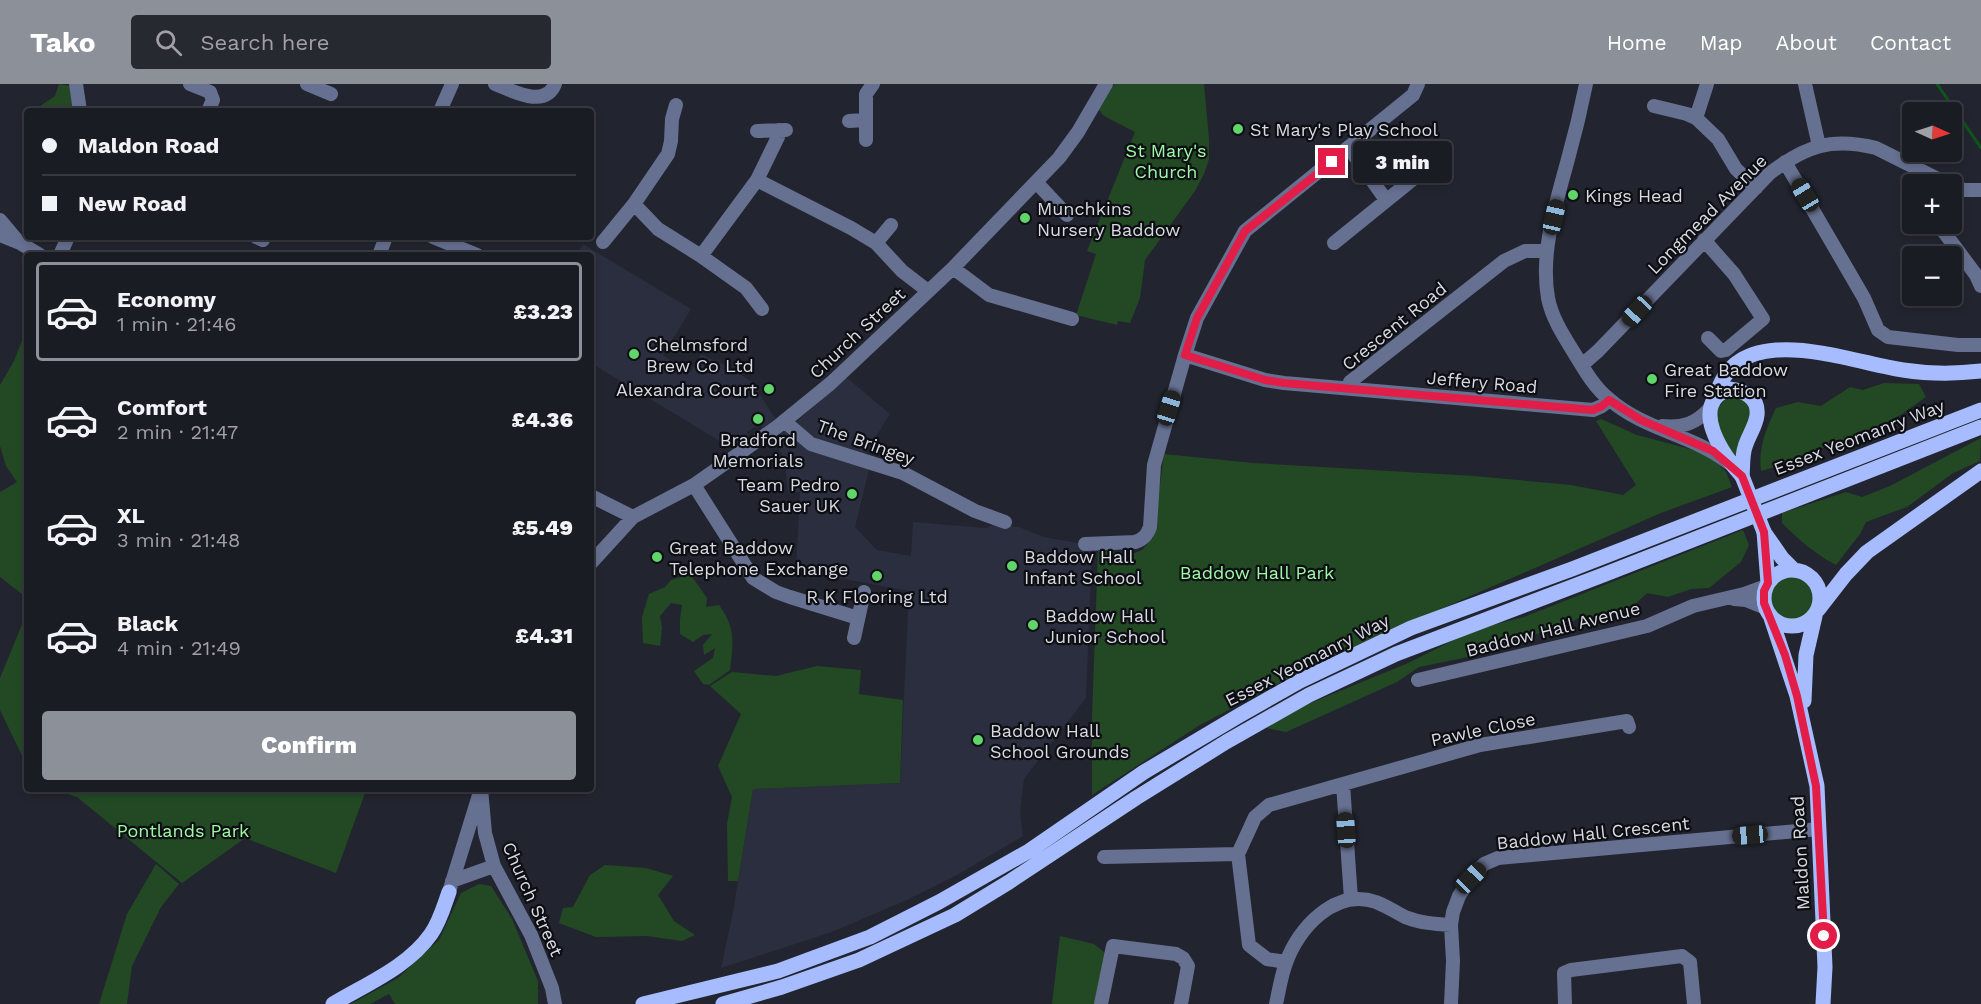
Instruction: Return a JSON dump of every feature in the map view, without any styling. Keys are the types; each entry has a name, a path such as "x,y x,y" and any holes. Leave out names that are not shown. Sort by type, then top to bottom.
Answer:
{"main road":[{"path":"1794,570 1764,532 1738,471 1714,432 1713,403 1721,381 1730,369 1754,355 1773,350 1794,350 1906,371 1944,373 1981,371"},
{"path":"1713,403 1729,390 1739,390 1747,393 1757,408 1757,416 1738,471"},
{"name":"Essex Yeomanry Way","path":"643,1004 778,971 870,937 939,902 1029,850 1144,772 1240,715 1300,681 1411,628 1572,569 1981,410"},
{"name":"Essex Yeomanry Way","path":"723,1004 782,987 859,960 955,915 1226,742 1309,695 1396,654 1981,427"},
{"path":"1764,532 1767,584 1764,597 1768,611 1775,621 1788,626 1803,625 1817,613 1846,574 1867,552 1981,471"},
{"path":"1767,584 1779,573 1794,570 1805,573 1815,581 1820,592 1817,613"},
{"name":"Maldon Road","path":"1768,611 1788,665 1807,737 1816,786 1825,967 1823,1004"},
{"name":"Maldon Road","path":"1807,737 1803,676 1809,635 1817,613"},
{"path":"333,1004 408,959 431,935 441,916 451,886"}],"street":[{"path":"76,84 80,108"},
{"path":"190,84 210,92 213,100 209,108"},
{"path":"441,108 452,84"},
{"path":"498,84 532,98 539,105 555,84"},
{"path":"866,140 866,94 873,84"},
{"name":"Church Street","path":"594,560 633,517 694,485 784,422 819,394 953,268 1059,158 1078,132 1106,84"},
{"path":"1085,544 1135,542 1142,540 1147,534 1150,527 1154,465 1185,355 1197,318 1245,231 1413,95 1418,84"},
{"path":"1586,84 1547,250 1548,300 1557,324 1582,365 1609,400 1626,412 1654,426 1713,451 1738,471"},
{"path":"1696,118 1707,84"},
{"path":"1805,84 1819,146"},
{"path":"313,85 331,94"},
{"path":"603,242 634,204 668,154 676,105"},
{"path":"1654,106 1696,118 1718,139 1736,169 1756,188"},
{"path":"849,121 865,120"},
{"path":"701,256 757,180 782,130 757,131"},
{"name":"Longmead Avenue","path":"1582,365 1756,188 1785,162 1806,150 1819,146 1852,143 1876,148 1925,174"},
{"path":"1349,148 1386,200"},
{"path":"1785,162 1864,298 1882,335 1888,338 1981,345"},
{"path":"1334,243 1418,175"},
{"path":"757,180 876,243 902,271 928,291"},
{"path":"1036,182 1067,215"},
{"name":"Longmead Avenue","path":"1962,189 1981,190"},
{"path":"634,204 658,230 701,256 746,288 762,309"},
{"path":"0,220 20,243"},
{"path":"876,243 891,225"},
{"path":"1945,234 1981,285"},
{"path":"0,235 35,252"},
{"path":"440,240 470,252"},
{"path":"1704,240 1734,274 1766,323 1726,350 1721,351 1708,338"},
{"name":"Crescent Road","path":"1185,355 1265,380 1348,388 1350,382 1504,261 1525,252 1547,250"},
{"path":"953,268 989,295 1061,320"},
{"name":"Jeffery Road","path":"1348,388 1593,410 1609,400"},
{"path":"1654,426 1685,426 1703,416 1713,403"},
{"name":"The Bringey","path":"784,422 811,444 903,473 975,511 1005,522"},
{"path":"694,485 756,575 776,592 858,618"},
{"path":"594,498 633,517"},
{"name":"Baddow Hall Avenue","path":"1418,680 1647,626 1693,606 1729,598 1767,584"},
{"path":"854,638 864,592"},
{"name":"Baddow Hall Avenue","path":"1729,598 1746,600 1768,611"},
{"name":"Pawle Close","path":"1343,784 1480,746 1627,721 1629,727"},
{"path":"1286,962 1267,959 1249,945 1238,854 1255,817 1269,805 1343,784 1351,899"},
{"path":"451,886 480,792"},
{"name":"Church Street","path":"481,792 485,833 494,866 531,935 552,988 555,1004"},
{"name":"Baddow Hall Crescent","path":"1451,1004 1453,962 1451,925 1459,896 1484,864 1498,858 1819,829"},
{"path":"1104,857 1238,854"},
{"path":"451,886 494,866"},
{"path":"1276,1004 1286,962 1308,924 1329,907 1351,899 1376,902 1407,918 1451,925"},
{"path":"1101,1004 1113,946 1176,954 1183,958 1188,966 1181,1004"},
{"path":"1565,1004 1564,973 1571,970 1682,956 1690,962 1694,1004"}],"shaded area":[{"path":"583,244 691,309 663,355 690,373 701,354 727,366 752,382 775,418 771,424 763,429 759,424 747,432 750,437 737,445 726,445 594,365 594,252 579,252"},
{"name":"Baddow Hall School Grounds","path":"846,377 890,414 863,457 870,466 855,527 877,550 911,556 913,522 986,528 995,524 1019,527 1044,537 1083,544 1092,550 1086,698 1024,779 1020,812 1023,836 957,875 909,899 832,932 721,968 733,912 753,789 900,783 909,591 796,570 800,492 788,493 785,462 774,438 793,425"}],"green space":[{"path":"59,84 71,86 75,108 37,108 55,96"},
{"name":"St Mary's Church","path":"1114,84 1204,84 1209,139 1209,159 1204,174 1195,191 1145,260 1140,298 1130,323 1118,321 1117,325 1076,315 1096,254 1087,251 1135,132 1104,116 1099,110"},
{"path":"24,336 24,760 0,710 0,678 23,622 22,594 0,577 0,492 17,482 6,466 0,446 0,385 14,361"},
{"path":"1884,383 1919,384 1926,397 1902,414 1874,429 1860,431 1842,443 1813,450 1785,464 1761,471 1764,439 1776,408 1798,402 1821,406 1850,387 1863,390"},
{"path":"1732,396 1743,397 1753,413 1739,443 1735,458 1721,433 1717,416 1718,409 1723,402"},
{"name":"Baddow Hall Park","path":"1601,419 1637,435 1697,451 1714,459 1726,472 1732,487 1661,513 1319,662 1200,725 1092,795 1092,716 1098,551 1135,553 1142,550 1153,538 1164,454 1253,463 1474,476 1571,485 1623,495 1636,485 1596,421"},
{"path":"1981,438 1980,461 1953,473 1907,507 1866,522 1860,534 1836,565 1807,546 1782,523 1782,513 1846,492 1862,497 1890,486"},
{"path":"1743,530 1749,545 1741,562 1709,588 1691,589 1668,597 1647,593 1630,609 1603,619 1587,615 1473,656 1419,667 1397,682 1286,732 1266,728 1291,711 1406,664 1476,629 1524,617"},
{"path":"690,574 707,598 706,607 719,605 731,629 730,670 709,685 703,684 694,671 713,658 715,648 704,655 703,645 712,634 703,635 693,642 680,634 682,605 671,603 660,616 662,628 660,646 643,643 642,617 649,594 665,587 671,580"},
{"path":"1792,576 1801,577 1808,582 1813,589 1813,607 1808,614 1801,619 1792,620 1783,619 1776,614 1771,607 1770,598 1771,589 1776,582 1783,577"},
{"path":"817,666 861,670 859,694 903,700 900,783 753,789 738,881 728,881 727,824 732,797 718,766 741,714 710,686 732,672 776,676"},
{"name":"Pontlands Park","path":"62,792 366,792 336,873 245,838 182,883 77,797"},
{"path":"156,864 179,884 161,907 132,966 127,1004 99,1004 127,914"},
{"path":"605,865 646,868 673,876 658,895 674,921 695,935 682,941 647,936 596,937 559,923 563,908 573,907 590,875"},
{"path":"479,884 491,886 512,919 538,981 538,1004 395,1004 389,994 370,1004 351,1004 398,978 439,940 461,893"},
{"path":"1060,936 1094,944 1110,957 1101,1004 1052,1004"}],"waterway":[{"path":"1937,84 1981,148"}],"place":[{"name":"St Mary's Play School","path":"1238,129"},
{"name":"Kings Head","path":"1573,195"},
{"name":"Munchkins Nursery Baddow","path":"1025,218"},
{"name":"Chelmsford Brew Co Ltd","path":"634,354"},
{"name":"Great Baddow Fire Station","path":"1652,379"},
{"name":"Alexandra Court","path":"769,389"},
{"name":"Bradford Memorials","path":"758,419"},
{"name":"Team Pedro Sauer UK","path":"852,494"},
{"name":"Great Baddow Telephone Exchange","path":"657,557"},
{"name":"Baddow Hall Infant School","path":"1012,566"},
{"name":"R K Flooring Ltd","path":"877,576"},
{"name":"Baddow Hall Junior School","path":"1033,625"},
{"name":"Baddow Hall School Grounds","path":"978,740"}],"route":[{"path":"1332,162 1245,231 1197,318 1185,355 1265,380 1284,383 1593,410 1609,400 1641,420 1713,451 1733,466 1742,476 1764,532 1768,583 1764,591 1764,603 1785,655 1807,737 1816,786 1824,936"}]}
